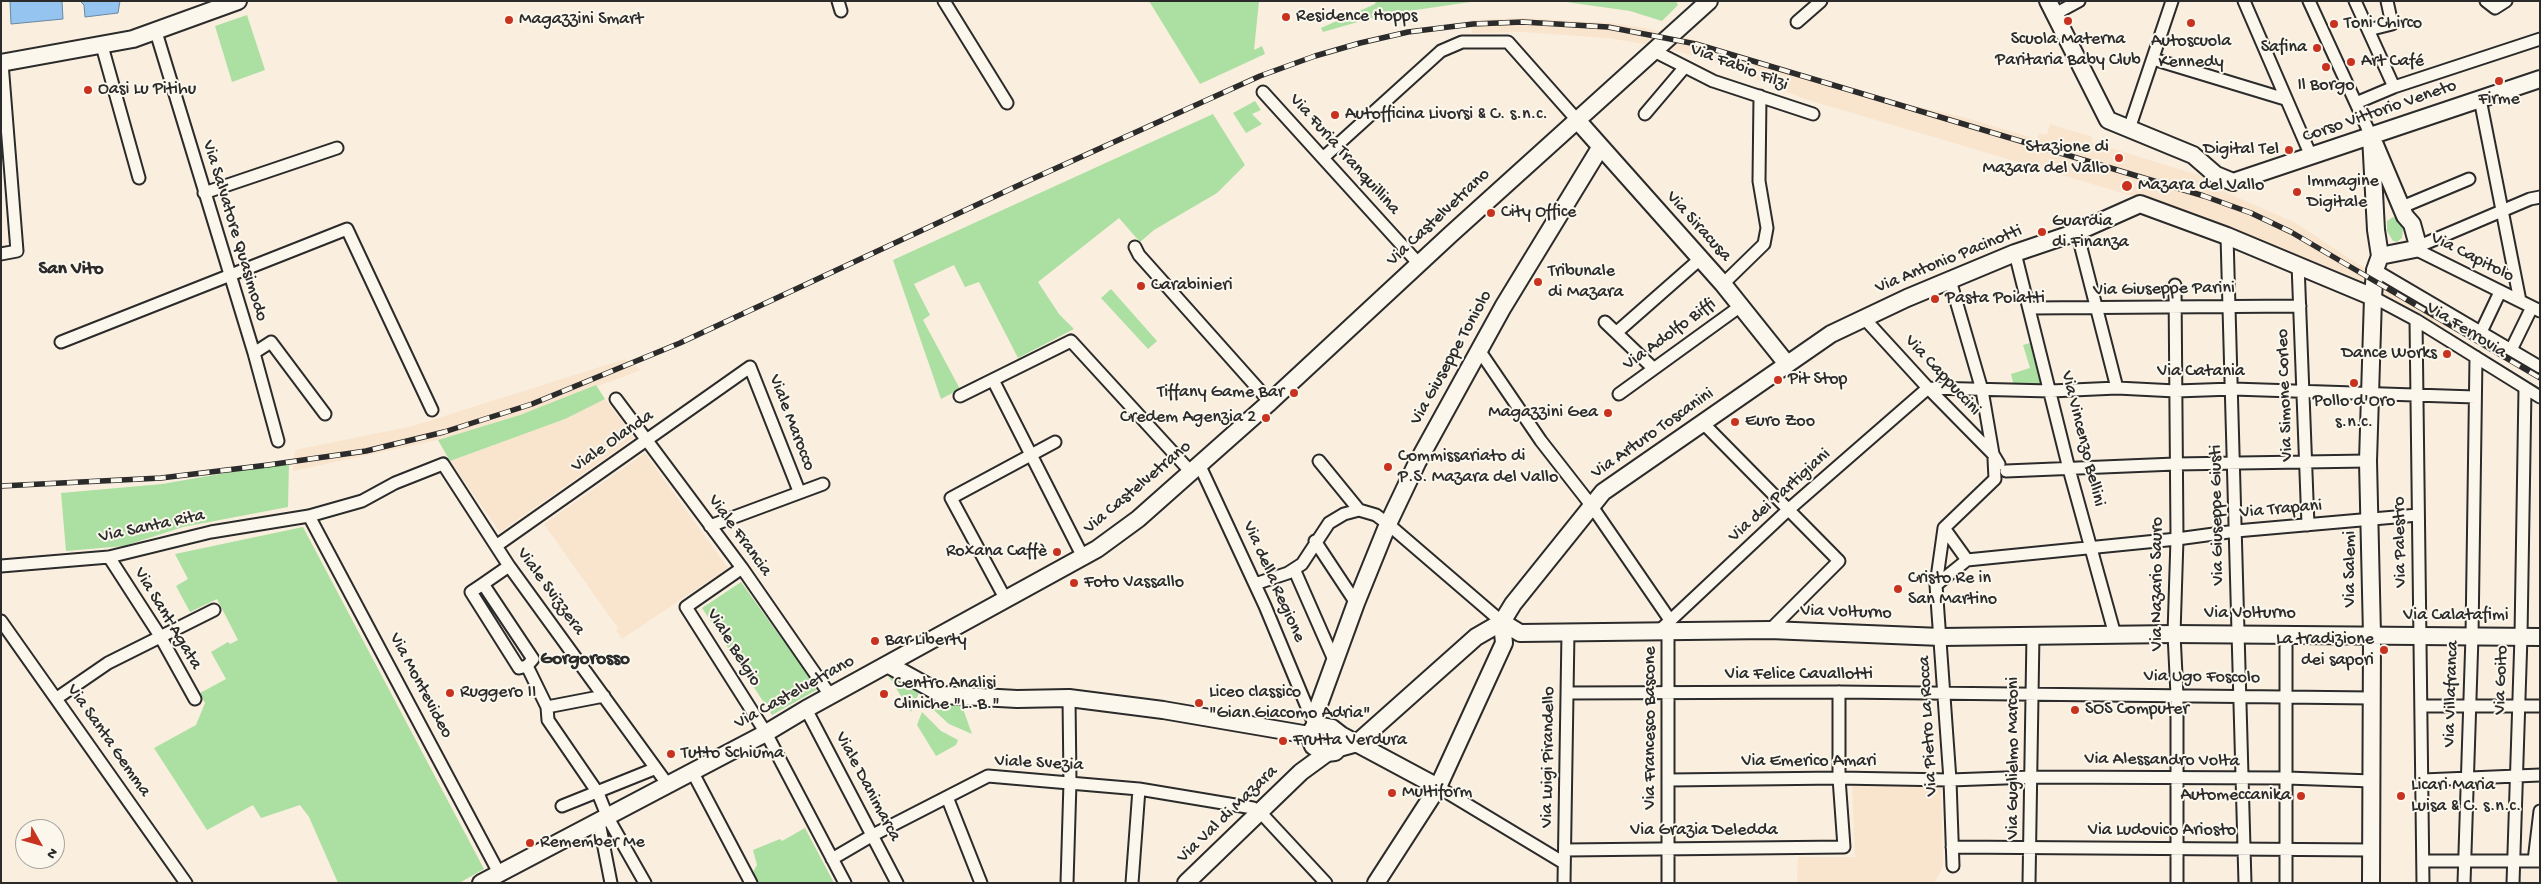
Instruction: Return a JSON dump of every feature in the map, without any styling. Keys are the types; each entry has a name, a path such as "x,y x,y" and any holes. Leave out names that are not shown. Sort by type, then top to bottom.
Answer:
{"street":[{"path":"1,254 17,251 5,157 1,63 102,46 156,32 238,1"},
{"path":"944,1 1007,103"},
{"name":"Via Castelvetrano","path":"481,883 693,773 830,695 889,665 1083,556 1097,550 1138,519 1270,402 1576,120 1657,50 1709,1"},
{"path":"1797,22 1821,1"},
{"path":"2079,1 2052,8 2108,120 2129,129 2172,1"},
{"path":"2244,1 2311,156"},
{"path":"2309,1 2404,211 2412,224 2416,245"},
{"path":"2355,1 2394,87"},
{"path":"2368,30 2392,24 2387,1"},
{"path":"2490,5 2506,1"},
{"name":"Via Salvatore Quasimodo","path":"156,32 254,353 278,441"},
{"path":"2353,99 2540,39"},
{"path":"1324,157 1441,51 1462,42 1508,42 1576,120"},
{"path":"102,46 139,178"},
{"name":"Via Fabio Filzi","path":"1657,50 1684,68 1713,81 1813,114"},
{"path":"2153,59 2285,99"},
{"path":"1644,114 1684,68"},
{"name":"Corso Vittorio Veneto","path":"2129,129 2193,155 2216,175 2233,182 2540,79"},
{"name":"Via Furia Tranquillina","path":"1263,92 1420,264"},
{"path":"1724,284 1764,244 1766,236 1767,228 1760,181 1760,96"},
{"path":"2480,99 2504,210 2520,301"},
{"name":"Via Siracusa","path":"1576,120 1724,284 1787,364"},
{"name":"Via Salemi","path":"2371,136 2378,263 2372,297 2368,461 2371,520 2372,635 2371,883"},
{"path":"204,193 337,148"},
{"name":"Via Giuseppe Toniolo","path":"1299,775 1311,727 1334,660 1388,524 1417,463 1503,307 1600,148"},
{"path":"2376,230 2386,212 2404,211 2469,179"},
{"path":"2378,263 2416,245 2424,244 2504,210 2540,198"},
{"name":"Via Antonio Pacinotti","path":"1864,317 2015,253 2077,232 2140,204 2274,254 2372,297"},
{"path":"61,342 347,229 432,410"},
{"path":"2077,232 2117,388"},
{"name":"Via Giuseppe Giusti","path":"2228,236 2245,883"},
{"name":"Via Capitolo","path":"2416,245 2500,292 2536,309"},
{"path":"1135,247 1139,255 1270,402"},
{"name":"Via Vincenzo Bellini","path":"2015,253 2052,391 2069,469 2093,548 2115,635"},
{"path":"1617,332 1700,259"},
{"path":"2378,263 2481,332 2540,367"},
{"name":"Via Simone Corleo","path":"2298,264 2308,526"},
{"path":"1950,280 1982,390 1994,456 1995,479"},
{"name":"Via Nazario Sauro","path":"2176,285 2175,464 2177,539 2174,634 2177,696 2177,883"},
{"path":"2481,332 2500,292"},
{"name":"Via Ferrovia","path":"2372,297 2416,320 2540,396"},
{"name":"Via Adolfo Biffi","path":"1619,394 1742,305"},
{"name":"Via Giuseppe Parini","path":"2029,308 2300,306"},
{"path":"2511,350 2536,309"},
{"name":"Via Arturo Toscanini","path":"1502,622 1513,604 1603,492 1787,364 1832,334 1864,317"},
{"name":"Via Cappuccini","path":"1864,317 2006,471"},
{"name":"Via Palestro","path":"2416,320 2423,883"},
{"path":"1605,322 1653,368"},
{"name":"Via della Regione","path":"993,380 1071,341 1195,468 1256,584 1311,727"},
{"path":"254,353 272,342 325,414"},
{"path":"1479,350 1541,441 1591,505 1665,628"},
{"name":"Via Villafranca","path":"2464,883 2472,636 2476,357"},
{"name":"Viale Olanda","path":"496,546 750,367"},
{"name":"Viale Marocco","path":"750,367 799,491"},
{"path":"960,396 993,380 1083,556"},
{"name":"Via Catania","path":"1928,388 2052,391 2117,388 2176,391 2233,389 2371,392 2475,397"},
{"name":"Via dei Partigiani","path":"1665,628 1788,510 1928,388"},
{"name":"Via Goito","path":"2513,883 2521,636 2525,388"},
{"name":"Viale Francia","path":"616,399 742,568 830,695"},
{"path":"1703,423 1839,561 1770,630"},
{"path":"1006,600 951,498 1055,442"},
{"path":"1318,461 1359,510"},
{"path":"1936,585 1967,560 1944,528 1995,479 2006,471 2175,464 2368,461"},
{"name":"Viale Svizzera","path":"442,464 509,566 604,696 654,769 668,785"},
{"name":"Via Santa Rita","path":"1,566 108,557 211,532 309,516 362,501 395,483 442,464"},
{"path":"710,526 799,491 823,484"},
{"path":"1256,584 1302,564 1329,523 1344,514 1359,510 1376,515 1388,524 1502,622 1504,642 1438,787 1376,883"},
{"name":"Via Trapani","path":"1967,560 2177,539 2236,531 2308,526 2418,514"},
{"name":"Via Montevideo","path":"309,516 499,873"},
{"name":"Via Pietro La Rocca","path":"1944,528 1936,585 1945,693 1953,866"},
{"path":"1316,541 1356,603"},
{"name":"Via Sant'Agata","path":"108,557 160,636 195,699"},
{"path":"509,566 483,584 533,659 527,666 547,707 548,720 598,792 604,820 610,883"},
{"name":"Viale Belgio","path":"742,568 686,607 766,733 845,883"},
{"path":"1294,569 1334,660"},
{"path":"57,698 108,663 214,610"},
{"name":"Via Santa Gemma","path":"1,621 186,883"},
{"path":"1502,622 1476,637 1356,743 1438,787 1564,863"},
{"name":"Via Volturno","path":"1502,622 1520,633 1665,628 1941,637 2033,634 2372,635"},
{"name":"Via Francesco Bascone","path":"1665,628 1670,693 1668,883"},
{"name":"Via Luigi Pirandello","path":"1564,883 1568,632"},
{"name":"Via Guglielmo Marconi","path":"2029,883 2033,634"},
{"path":"2286,634 2286,883"},
{"name":"Via Calatafimi","path":"2372,635 2540,636"},
{"path":"889,665 943,695 1017,700 1069,698 1332,728 1336,746 1313,746 1311,727"},
{"path":"1839,692 1839,778"},
{"name":"Via Felice Cavallotti","path":"1567,694 2032,693"},
{"name":"Via Ugo Foscolo","path":"2032,693 2372,698"},
{"path":"547,707 604,696"},
{"path":"1067,883 1070,782 1069,698"},
{"path":"2421,706 2540,706"},
{"name":"Viale Danimarca","path":"806,709 897,883"},
{"name":"Via Val di Mazara","path":"1186,883 1299,775 1336,746 1356,743"},
{"path":"562,806 654,769"},
{"path":"693,773 751,883"},
{"path":"2423,780 2540,775"},
{"name":"Viale Svezia","path":"832,859 873,835 988,776 1139,789 1252,808 1261,813"},
{"name":"Via Alessandro Volta","path":"1950,780 2032,777 2242,780 2287,778 2372,781"},
{"name":"Via Emerico Amari","path":"1669,780 1839,778 1950,780"},
{"name":"Via Grazia Deledda","path":"1565,850 1668,847 1844,847 1839,778"},
{"path":"1132,883 1139,789"},
{"path":"947,798 982,883"},
{"path":"2423,861 2537,861 2540,811"},
{"path":"1261,813 1326,883"},
{"path":"604,820 645,883"},
{"name":"Via Ludovico Ariosto","path":"1952,847 2371,850"}],"shaded area":[{"path":"1523,18 1611,23 1644,28 1687,38 1903,103 1966,118 2037,139 2039,133 2047,135 2050,124 2092,137 2091,142 2205,177 2227,193 2296,223 2350,259 2450,320 2443,331 2340,275 2258,241 2126,194 1805,99 1717,63 1663,47 1607,38 1522,32 1472,33 1471,20"},
{"path":"625,359 641,370 520,415 438,440 293,471 295,450 413,426"},
{"path":"605,399 634,438 500,532 450,461 565,419"},
{"path":"645,453 728,568 622,639 616,630 618,628 544,524"},
{"path":"1852,785 1941,786 1943,867 1934,883 1797,883 1798,857 1855,857"}],"green space":[{"path":"1149,1 1259,1 1254,50 1262,46 1265,54 1200,84"},
{"path":"1376,1 1477,1 1382,15 1323,32 1321,28 1375,4"},
{"path":"1559,1 1676,1 1678,5 1662,21 1630,11"},
{"path":"247,15 265,70 232,82 215,26"},
{"path":"1255,101 1261,110 1252,114 1262,124 1246,133 1233,113"},
{"path":"1213,114 1245,165 1217,193 1154,230 1140,242 1119,218 1038,282 1059,314 1074,329 1018,358 979,282 965,287 954,265 914,284 930,315 923,320 960,389 941,399 893,260"},
{"path":"2393,217 2397,218 2403,228 2402,238 2397,242 2393,241 2387,231 2387,221"},
{"path":"1111,289 1157,341 1148,349 1101,298"},
{"path":"2030,343 2041,387 2014,386 2011,374 2030,368 2023,345"},
{"path":"596,385 605,399 565,419 450,461 438,440 520,415"},
{"path":"289,462 288,507 183,527 124,546 66,551 61,493 162,484"},
{"path":"303,527 484,869 459,883 338,883 309,817 300,805 261,818 253,805 207,830 154,748 196,725 205,703 200,693 226,679 211,652 228,642 230,644 238,640 217,599 190,612 176,586 188,579 175,554"},
{"path":"741,582 818,689 772,715 702,608"},
{"path":"893,675 920,690 911,712 889,677"},
{"path":"929,695 945,704 961,703 972,734 949,724 926,703"},
{"path":"922,712 941,731 958,740 956,745 936,756 917,725"},
{"path":"805,828 834,883 757,883 752,874 757,865 753,850 780,839 782,841"}],"water":[{"path":"10,1 62,1 63,19 11,24"},
{"path":"80,1 120,1 118,13 85,17 84,5"}],"railway":[{"path":"1,486 161,478 268,465 366,451 444,432 532,404 680,343 1030,180 1260,76 1315,56 1360,43 1408,32 1473,24 1523,22 1608,27 1696,44 2204,196 2251,213 2291,232 2540,378"}],"place":[{"name":"Residence Hopps","path":"1286,17"},
{"name":"Magazzini Smart","path":"509,20"},
{"name":"Scuola Materna Paritaria Baby Club","path":"2068,21"},
{"name":"Autoscuola Kennedy","path":"2191,23"},
{"name":"Toni Chirco","path":"2334,24"},
{"name":"Safina","path":"2317,48"},
{"name":"Art Café","path":"2351,62"},
{"name":"Il Borgo","path":"2326,67"},
{"name":"Firme","path":"2499,81"},
{"name":"Oasi Lu Pitihu","path":"88,90"},
{"name":"Autofficina Livorsi & C. s.n.c.","path":"1335,115"},
{"name":"Digital Tel","path":"2289,150"},
{"name":"Stazione di Mazara del Vallo","path":"2119,158"},
{"name":"Mazara del Vallo","path":"2127,186"},
{"name":"Immagine Digitale","path":"2297,192"},
{"name":"City Office","path":"1491,213"},
{"name":"Guardia di Finanza","path":"2042,232"},
{"name":"Tribunale di Mazara","path":"1538,282"},
{"name":"Carabinieri","path":"1141,286"},
{"name":"Pasta Poiatti","path":"1935,299"},
{"name":"Dance Works","path":"2447,354"},
{"name":"Pit Stop","path":"1778,380"},
{"name":"Pollo d'Oro s.n.c.","path":"2354,383"},
{"name":"Tiffany Game Bar","path":"1294,393"},
{"name":"Magazzini Gea","path":"1608,413"},
{"name":"Credem Agenzia 2","path":"1266,418"},
{"name":"Euro Zoo","path":"1735,422"},
{"name":"Commissariato di P.S. Mazara del Vallo","path":"1388,467"},
{"name":"Roxana Caffè","path":"1057,552"},
{"name":"Foto Vassallo","path":"1074,583"},
{"name":"Cristo Re in San Martino","path":"1898,589"},
{"name":"Bar Liberty","path":"875,641"},
{"name":"La tradizione dei sapori","path":"2384,650"},
{"name":"Ruggero II","path":"450,693"},
{"name":"Centro Analisi Cliniche \"L. B.\"","path":"884,694"},
{"name":"Liceo classico \"Gian Giacomo Adria\"","path":"1199,703"},
{"name":"SOS Computer","path":"2075,710"},
{"name":"Frutta Verdura","path":"1283,741"},
{"name":"Tutto Schiuma","path":"671,754"},
{"name":"Multiform","path":"1392,793"},
{"name":"Automeccanika","path":"2301,796"},
{"name":"Licari Maria Luisa & C. s.n.c.","path":"2401,796"},
{"name":"Remember Me","path":"530,843"}],"district":[{"name":"San Vito","path":"71,270"},
{"name":"Gorgorosso","path":"585,660"}]}
